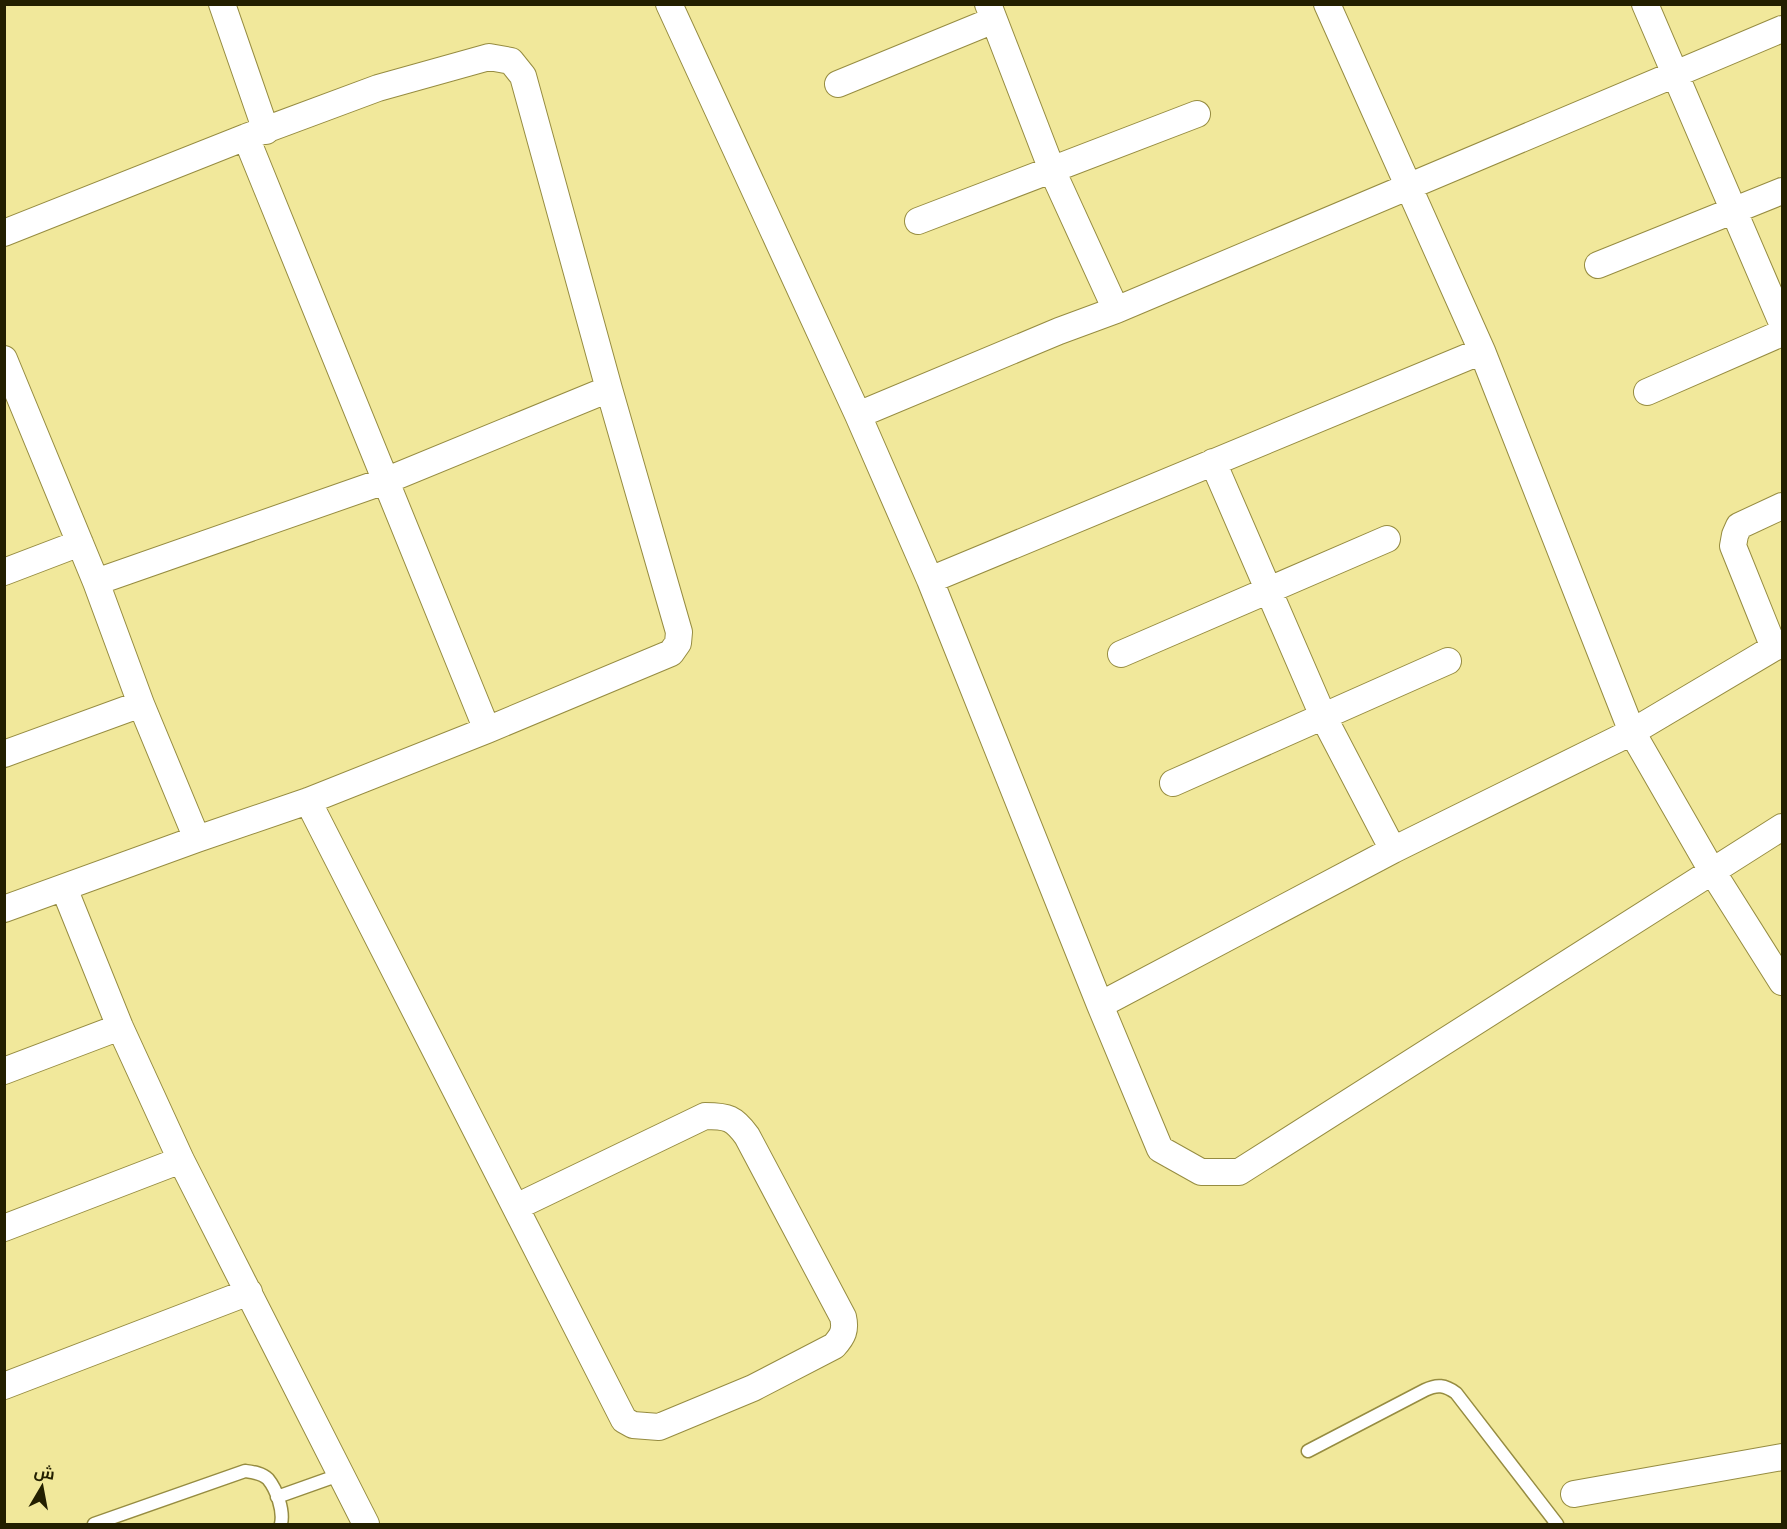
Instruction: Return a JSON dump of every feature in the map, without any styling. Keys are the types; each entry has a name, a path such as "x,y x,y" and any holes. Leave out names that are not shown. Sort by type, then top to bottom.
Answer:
{"street":[{"path":"222,4 256,134 385,481 487,730"},
{"path":"669,4 858,416 930,580 1160,1149 1200,1172 1239,1172 1782,827"},
{"path":"1327,4 1482,351 1632,732 1712,871 1782,982"},
{"path":"1645,4 1782,323"},
{"path":"838,84 991,12 1052,170 1116,310"},
{"path":"858,416 1409,188 1782,29"},
{"path":"4,233 378,88 489,57 511,61 524,76 609,389 679,632 678,643 671,653 487,730 308,801 4,909"},
{"path":"918,221 1197,114"},
{"path":"1598,265 1782,191"},
{"path":"1647,392 1782,333"},
{"path":"930,580 1482,351"},
{"path":"4,359 96,582 141,704 197,839"},
{"path":"96,582 385,481 609,389"},
{"path":"1213,462 1323,716 1393,850"},
{"path":"1100,1005 1393,850 1632,732 1778,645 1733,546 1738,526 1782,506"},
{"path":"1121,654 1387,539"},
{"path":"4,572 80,543"},
{"path":"1173,783 1448,661"},
{"path":"4,754 141,704"},
{"path":"308,801 624,1420 633,1425 659,1427 753,1388 834,1346 843,1337 845,1328 843,1317 747,1136 737,1122 723,1116 705,1116 516,1207"},
{"path":"64,888 120,1028 181,1160 339,1475 366,1524"},
{"path":"4,1071 120,1028"},
{"path":"4,1228 181,1160"},
{"path":"4,1386 249,1292"},
{"path":"1574,1494 1782,1457"}],"lane":[{"path":"1308,1451 1425,1390 1440,1386 1449,1388 1456,1393 1557,1524"},
{"path":"94,1524 245,1472 257,1472 267,1478 277,1497 282,1517 281,1524"},
{"path":"277,1497 339,1475"}]}
